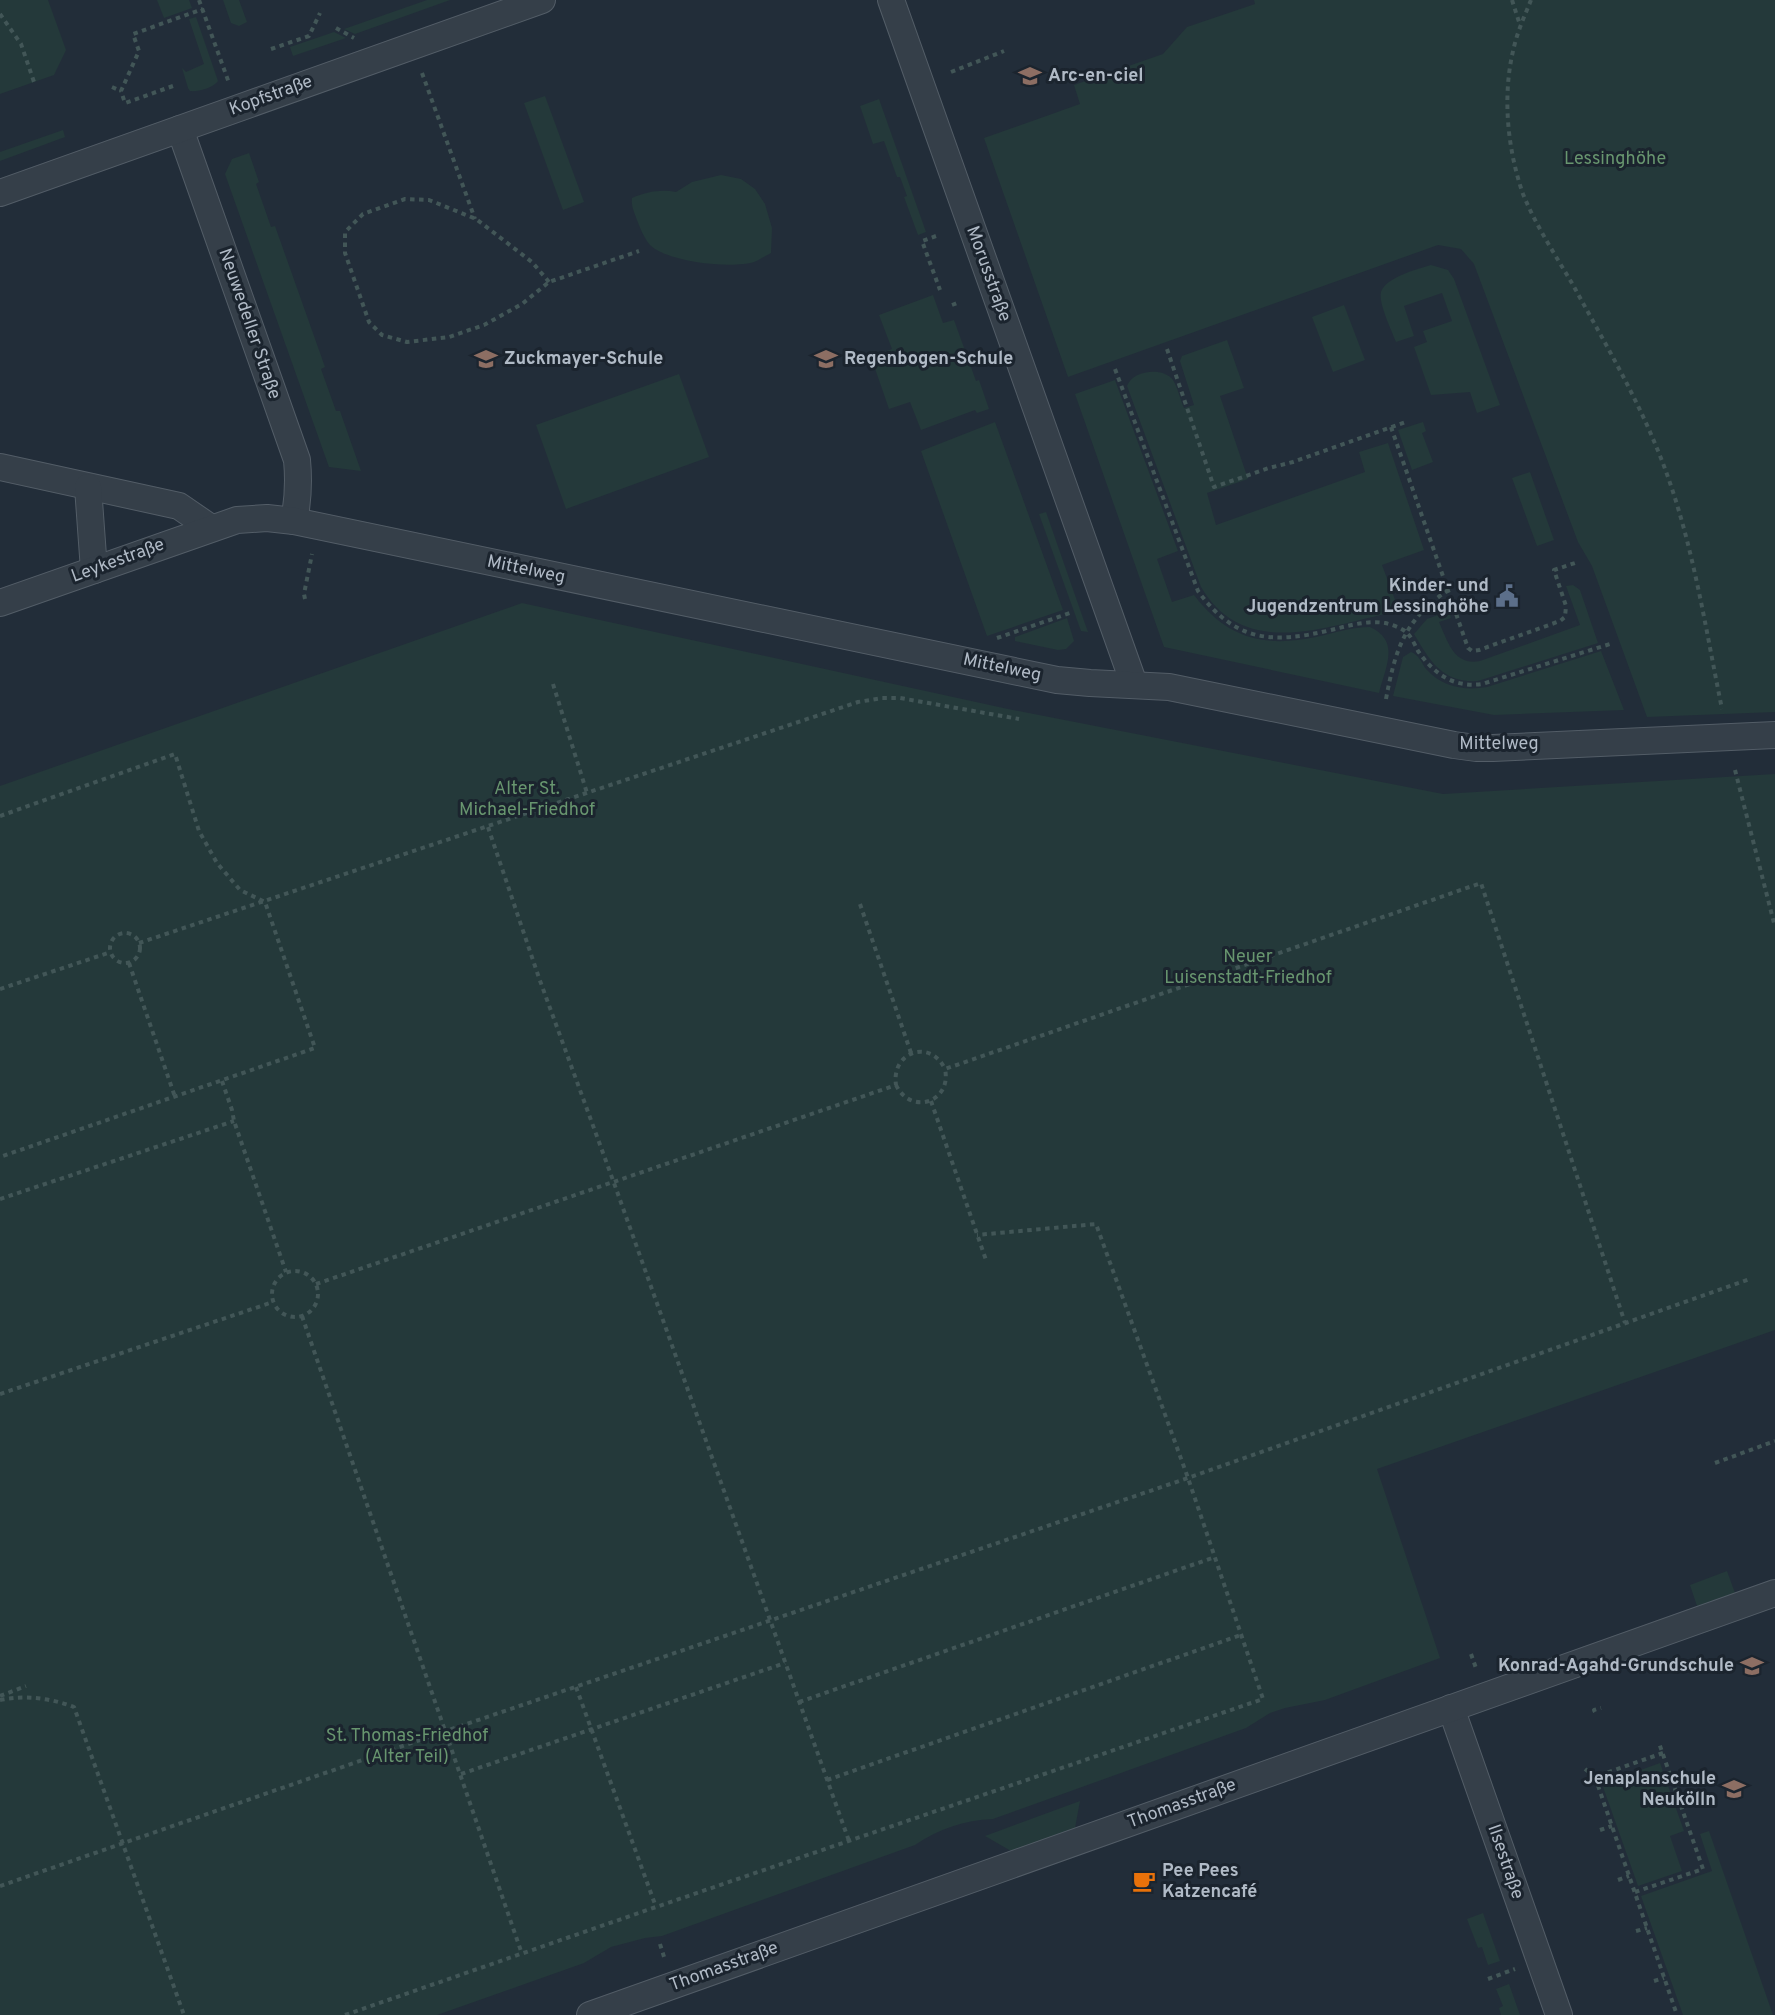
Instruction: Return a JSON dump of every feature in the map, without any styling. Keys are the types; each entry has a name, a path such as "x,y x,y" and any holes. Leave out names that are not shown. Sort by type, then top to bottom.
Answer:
{"street":[{"name":"Kopfstraße","path":"0,193 542,0"},
{"name":"Morusstraße","path":"891,0 1134,684"},
{"name":"Neuwedeller Straße","path":"180,129 297,460 299,477 294,521"},
{"path":"0,467 179,506 211,528"},
{"path":"88,487 94,570"},
{"name":"Mittelweg","path":"237,520 267,518 294,521 1057,680 1175,688 1476,748 1775,735"},
{"name":"Leykestraße","path":"0,603 237,520"},
{"name":"Thomasstraße","path":"590,2015 643,2006 1451,1708 1775,1593"},
{"name":"Ilsestraße","path":"1451,1708 1559,2015"}],"path":[{"path":"199,0 229,83"},
{"path":"1512,0 1520,26"},
{"path":"1531,0 1520,26 1509,75 1507,108 1516,170 1524,195 1542,232 1633,394 1670,482 1684,530 1722,709"},
{"path":"173,86 125,103 121,91 139,51 133,34 203,9"},
{"path":"271,49 309,36 320,13"},
{"path":"0,14 21,44 34,82"},
{"path":"336,28 351,36"},
{"path":"951,72 1004,51"},
{"path":"422,73 476,219"},
{"path":"112,87 121,91"},
{"path":"549,282 532,262 476,219 429,200 405,198 363,214 345,232 345,254 369,322 382,335 407,342 449,337 484,326 522,304 549,282 639,251"},
{"path":"936,236 922,241 940,290"},
{"path":"952,305 960,303"},
{"path":"1167,350 1214,486 1293,462 1406,422"},
{"path":"1115,369 1197,591 1211,609 1233,626 1266,637 1283,638 1361,623 1385,623 1406,631 1430,667 1439,675 1471,686 1610,644"},
{"path":"1391,427 1447,591 1468,648 1472,651 1560,621 1565,617 1566,606 1554,570 1575,563"},
{"path":"305,599 312,553"},
{"path":"1386,699 1392,669 1406,631 1432,601 1447,591"},
{"path":"995,638 1070,613"},
{"path":"553,684 587,793"},
{"path":"139,943 858,702 900,698 1019,719"},
{"path":"0,816 175,754 199,831 217,863 240,890 265,902 315,1048 0,1157"},
{"path":"1735,770 1775,927"},
{"path":"488,827 539,978 849,1840"},
{"path":"945,1069 1481,883 1624,1323"},
{"path":"860,904 911,1053"},
{"path":"121,934 132,935 139,943 138,956 129,963 118,961 111,952 112,941 121,934"},
{"path":"0,989 111,952"},
{"path":"129,963 175,1097"},
{"path":"927,1052 940,1060 945,1069 946,1083 941,1093 932,1101 915,1102 905,1097 896,1085 895,1075 898,1064 911,1053 927,1052"},
{"path":"222,1081 286,1272"},
{"path":"316,1284 896,1085"},
{"path":"932,1101 986,1260"},
{"path":"0,1199 234,1120"},
{"path":"345,2015 1263,1698 1188,1478 1096,1224 977,1235"},
{"path":"286,1272 301,1272 312,1277 316,1284 318,1292 316,1303 309,1312 302,1316 286,1315 273,1302 274,1282 286,1272"},
{"path":"0,1886 1188,1478 1750,1280"},
{"path":"0,1394 273,1302"},
{"path":"302,1316 522,1954"},
{"path":"1714,1463 1775,1441"},
{"path":"800,1702 1215,1557"},
{"path":"827,1780 1241,1635"},
{"path":"461,1774 785,1663"},
{"path":"0,1698 26,1686"},
{"path":"576,1687 656,1906"},
{"path":"0,1698 34,1697 58,1701 74,1707 184,2015"},
{"path":"1595,1712 1594,1710 1601,1708"},
{"path":"1635,1892 1703,1869 1659,1743"},
{"path":"1595,1777 1663,1753"},
{"path":"1585,1769 1595,1777 1677,2015"},
{"path":"1600,1830 1612,1826"},
{"path":"1618,1880 1629,1876"},
{"path":"1636,1931 1647,1928"},
{"path":"1488,1979 1515,1969"},
{"path":"1654,1981 1665,1978"}],"green space":[{"path":"0,0 48,0 66,50 54,75 0,94"},
{"path":"157,0 189,0 192,8 164,18"},
{"path":"223,0 239,0 247,22 239,26 231,23"},
{"path":"427,0 450,0 355,34 344,29"},
{"name":"Lessinghöhe","path":"1254,0 1775,0 1775,712 1647,717 1592,566 1578,542 1474,264 1461,249 1438,245 1068,377 984,138 1080,104 1074,85 1163,54 1187,27 1255,4"},
{"path":"196,17 218,81 205,89 190,91 182,68 186,72 204,64 189,19"},
{"path":"334,32 346,38 293,56 290,47"},
{"path":"545,96 584,202 563,210 524,103"},
{"path":"879,99 926,232 918,235 904,197 907,196 900,177 897,177 884,141 873,144 860,106"},
{"path":"63,130 65,137 0,161 0,152"},
{"path":"249,153 259,182 256,184 271,227 275,226 325,367 321,369 336,411 340,411 361,471 329,467 225,174 232,159"},
{"path":"721,175 741,179 755,189 765,204 772,228 771,253 754,262 730,265 684,260 658,251 650,245 642,233 632,206 632,198 654,192 676,192 692,182"},
{"path":"1431,265 1448,270 1454,279 1500,405 1477,413 1470,392 1431,395 1414,347 1427,342 1423,331 1452,321 1442,293 1404,306 1414,336 1396,342 1383,310 1381,292 1389,282 1396,278"},
{"path":"933,295 943,323 954,320 976,381 979,380 989,409 977,413 975,410 921,430 910,402 889,409 871,357 892,349 879,315"},
{"path":"1344,305 1365,360 1333,372 1312,317"},
{"path":"1227,340 1244,388 1220,396 1248,479 1207,493 1216,525 1365,472 1359,452 1388,443 1424,550 1382,565 1397,605 1397,610 1394,612 1315,630 1264,631 1240,624 1219,610 1201,587 1127,386 1135,376 1148,372 1162,373 1173,380 1184,408 1194,405 1180,361 1182,356"},
{"path":"679,374 709,457 566,509 536,425"},
{"path":"1115,380 1178,551 1157,559 1172,602 1194,595 1207,610 1233,630 1263,640 1297,640 1370,627 1380,633 1388,647 1387,665 1379,693 1164,647 1075,394"},
{"path":"995,422 1063,610 987,636 921,451"},
{"path":"1423,422 1426,431 1422,433 1433,462 1412,470 1398,430"},
{"path":"1530,472 1554,540 1537,546 1512,478"},
{"path":"1046,512 1088,632 1081,631 1039,514"},
{"path":"1573,585 1580,590 1598,643 1478,681 1466,681 1446,674 1432,661 1414,634 1427,619 1449,611 1451,618 1439,622 1453,651 1464,660 1480,661 1580,625 1566,586"},
{"path":"522,603 1008,709 1443,794 1775,774 1775,1330 1377,1469 1440,1658 1325,1700 1270,1713 1246,1728 993,1819 952,1826 915,1845 662,1936 611,1947 584,1963 437,2015 0,2015 0,786"},
{"path":"1067,618 1074,641 1066,649 1058,650 1015,641 1015,637"},
{"path":"1601,651 1624,710 1494,715 1393,696 1403,657 1411,652 1439,680 1454,686 1470,688 1487,687"},
{"path":"1727,1571 1735,1593 1697,1606 1690,1585"},
{"path":"1660,1763 1684,1831 1670,1836 1682,1871 1638,1886 1602,1784"},
{"path":"1080,1801 1075,1828 1011,1851 985,1836"},
{"path":"1709,1831 1773,2015 1683,2015 1641,1896 1712,1871 1700,1834"},
{"path":"1483,1913 1500,1961 1488,1965 1482,1947 1478,1948 1467,1919"},
{"path":"1509,1984 1520,2015 1501,2015 1499,2008 1503,2006 1496,1989"}],"place":[{"name":"Arc-en-ciel","path":"1030,76"},
{"name":"Zuckmayer-Schule","path":"486,359"},
{"name":"Regenbogen-Schule","path":"826,359"},
{"name":"Kinder- und Jugendzentrum Lessinghöhe","path":"1507,596"},
{"name":"Konrad-Agahd-Grundschule","path":"1752,1666"},
{"name":"Jenaplanschule Neukölln","path":"1734,1789"},
{"name":"Pee Pees Katzencafé","path":"1144,1881"}],"park label":[{"name":"Alter St. Michael-Friedhof","path":"527,799"},
{"name":"Neuer Luisenstadt-Friedhof","path":"1248,967"},
{"name":"St. Thomas-Friedhof (Alter Teil)","path":"407,1746"}]}
